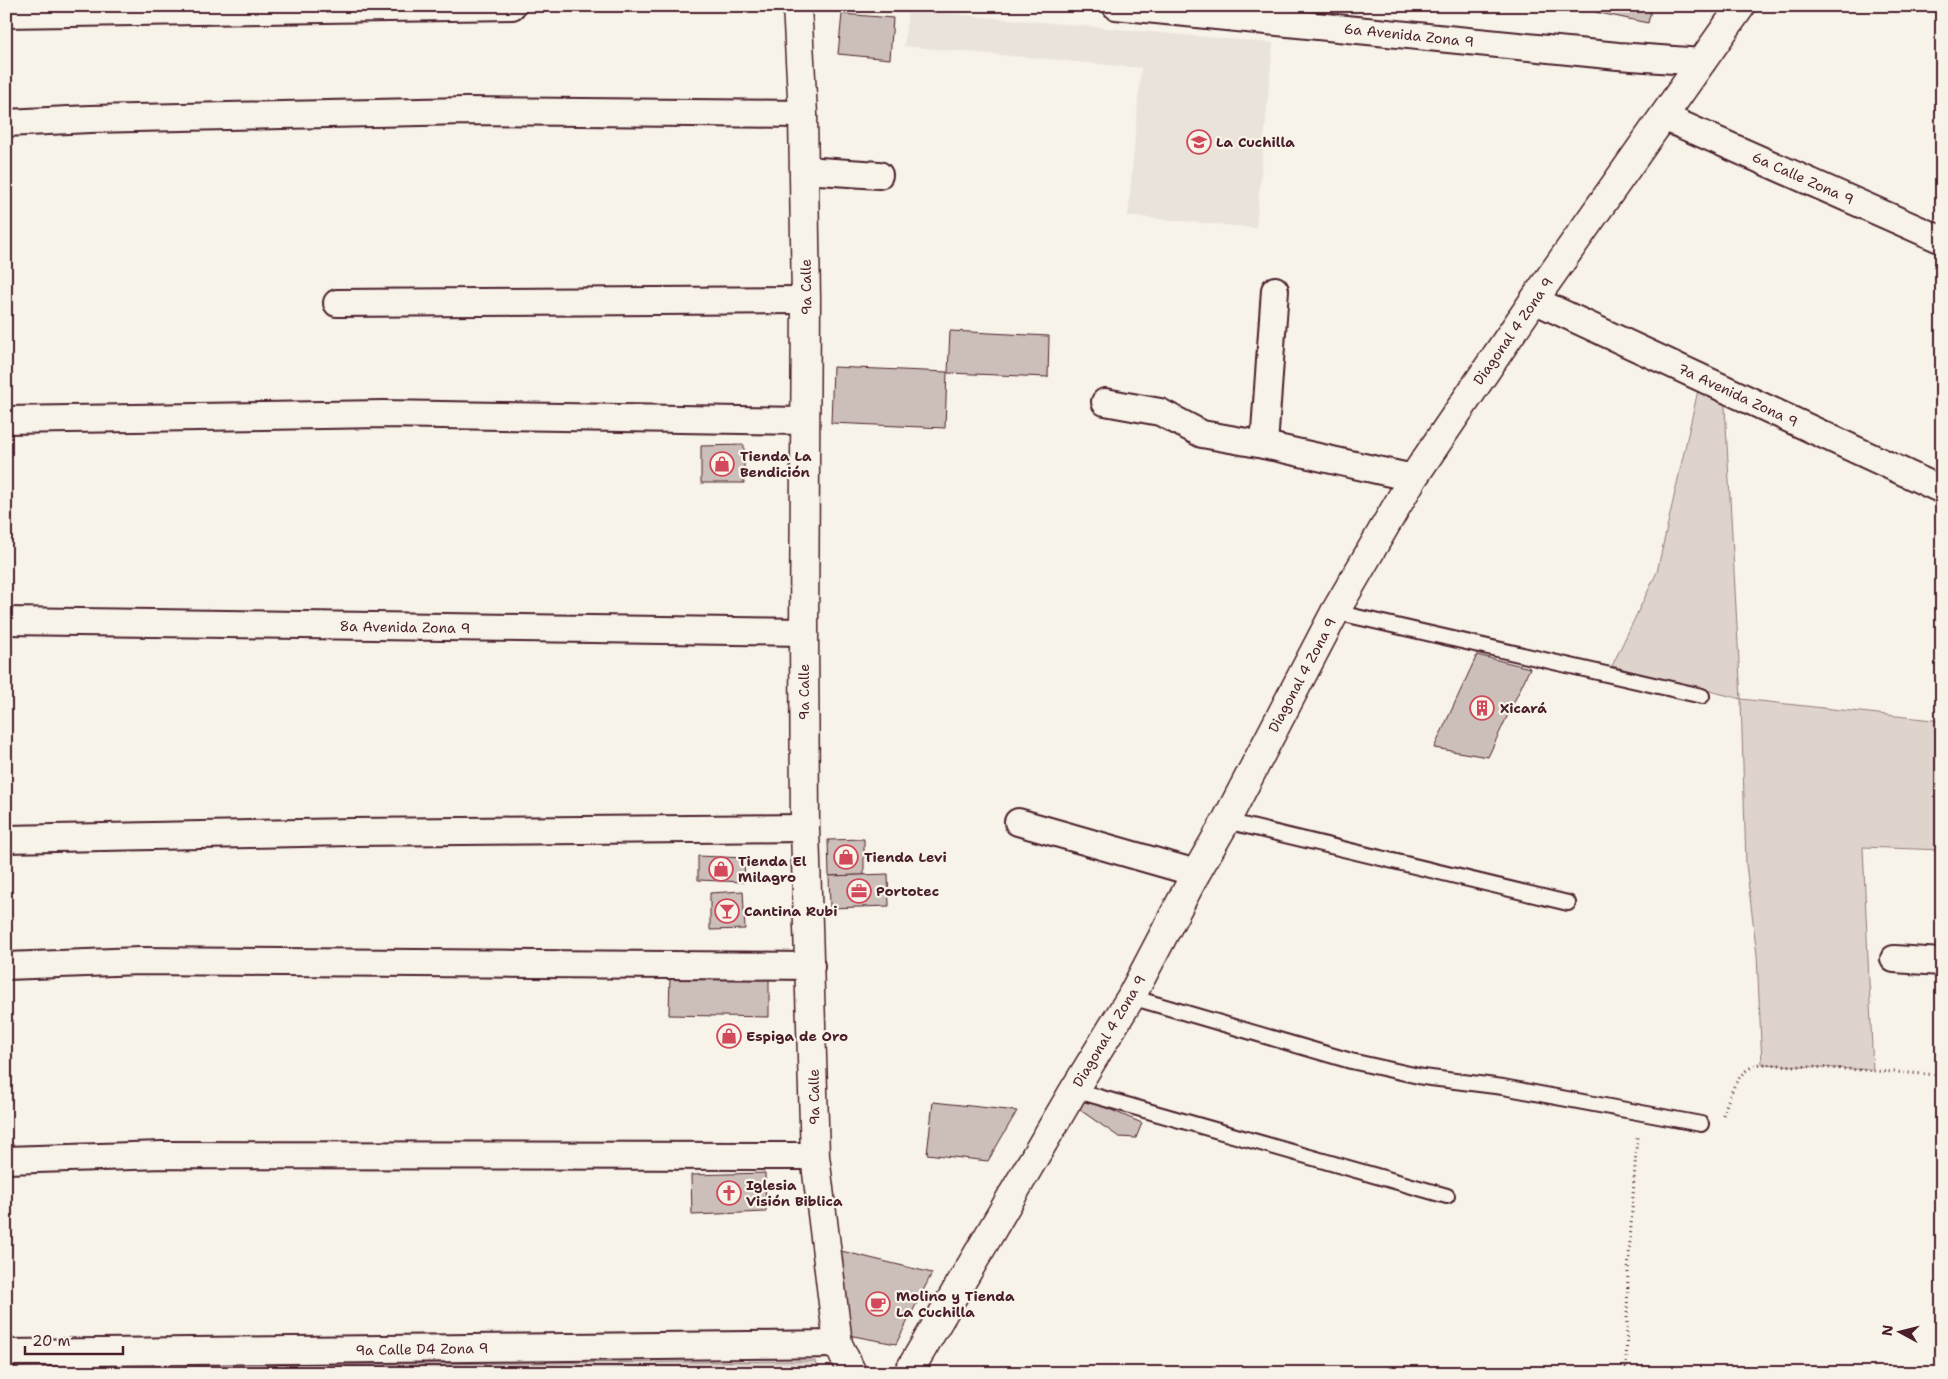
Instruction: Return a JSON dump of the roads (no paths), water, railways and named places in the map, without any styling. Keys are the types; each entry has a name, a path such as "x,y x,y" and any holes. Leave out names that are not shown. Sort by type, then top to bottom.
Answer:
{"main road":[{"name":"9a Calle","path":"797,6 804,170 806,300 804,632 806,828 815,1156 838,1344 852,1373"},
{"name":"Diagonal 4 Zona 9","path":"908,1373 1074,1090 1131,997 1196,873 1226,821 1335,612 1413,478 1534,300 1741,6"}],"street":[{"path":"6,14 512,6"},
{"name":"6a Avenida Zona 9","path":"1116,6 1618,56 1702,62"},
{"path":"6,123 90,119 466,111 803,114"},
{"name":"6a Calle Zona 9","path":"1664,117 1942,240"},
{"path":"804,170 879,174"},
{"path":"1264,445 1275,290"},
{"path":"337,303 806,300"},
{"name":"7a Avenida Zona 9","path":"1534,300 1942,490"},
{"path":"1105,402 1160,412 1202,434 1264,445 1413,478"},
{"path":"6,420 383,414 805,420"},
{"name":"8a Avenida Zona 9","path":"6,622 804,632"},
{"path":"1018,822 1196,873"},
{"path":"6,839 806,828"},
{"path":"1894,959 1942,962"},
{"path":"6,966 140,961 811,966"},
{"path":"6,1160 163,1155 815,1156"},
{"name":"9a Calle D4 Zona 9","path":"6,1353 838,1344"}],"lane":[{"path":"1335,612 1702,696"},
{"path":"1226,821 1568,903"},
{"path":"1131,997 1351,1061 1423,1077 1503,1087 1702,1124"},
{"path":"1074,1090 1447,1196"}],"place":[{"name":"La Cuchilla","path":"1199,142"},
{"name":"Tienda La Bendición","path":"722,464"},
{"name":"Xicará","path":"1482,708"},
{"name":"Tienda Levi","path":"846,857"},
{"name":"Tienda El Milagro","path":"721,869"},
{"name":"Portotec","path":"859,891"},
{"name":"Cantina Rubi","path":"727,911"},
{"name":"Espiga de Oro","path":"729,1036"},
{"name":"Iglesia Visión Biblica","path":"729,1193"},
{"name":"Molino y Tienda La Cuchilla","path":"878,1304"}]}
